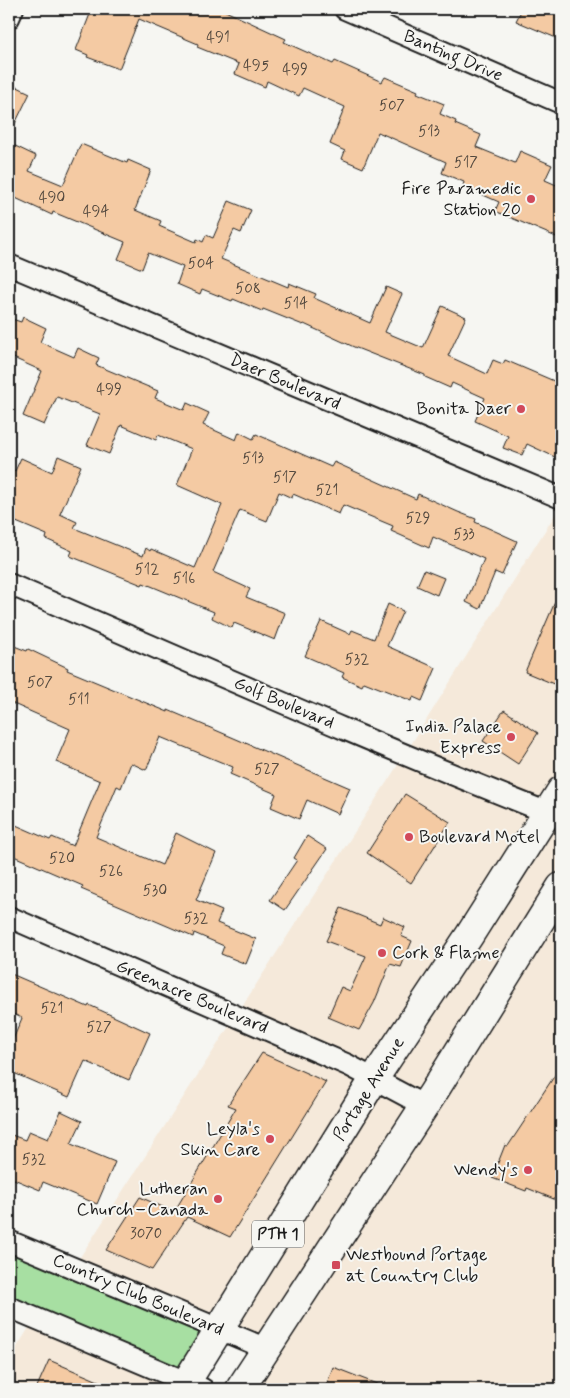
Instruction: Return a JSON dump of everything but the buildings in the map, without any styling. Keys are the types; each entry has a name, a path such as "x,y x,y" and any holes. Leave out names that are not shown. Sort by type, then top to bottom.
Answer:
{"highway":[{"name":"Portage Avenue","path":"190,1387 220,1330 374,1078 557,807"},
{"name":"PTH 1","path":"240,1389 425,1106 553,917 561,887"}],"street":[{"path":"9,18 13,9"},
{"name":"Banting Drive","path":"345,9 561,102"},
{"name":"Daer Boulevard","path":"9,265 561,498"},
{"name":"Golf Boulevard","path":"9,584 516,801 557,807"},
{"name":"Greenacre Boulevard","path":"9,917 340,1061 425,1106"},
{"name":"Country Club Boulevard","path":"9,1241 267,1349"},
{"path":"9,1307 190,1387"}],"shaded area":[{"path":"561,505 561,1389 240,1389 267,1350 73,1268 405,754"},
{"path":"35,1318 182,1389 9,1389 9,1360"}],"green space":[{"path":"9,1241 220,1330 186,1382 9,1307"}],"place":[{"name":"Fire Paramedic Station 20","path":"531,199"},
{"name":"Bonita Daer","path":"521,409"},
{"name":"India Palace Express","path":"511,737"},
{"name":"Boulevard Motel","path":"409,837"},
{"name":"Cork & Flame","path":"382,953"},
{"name":"Leyla's Skin Care","path":"270,1139"},
{"name":"Wendy's","path":"528,1170"},
{"name":"Lutheran Church–Canada","path":"218,1199"},
{"name":"Westbound Portage at Country Club","path":"336,1265"}]}
